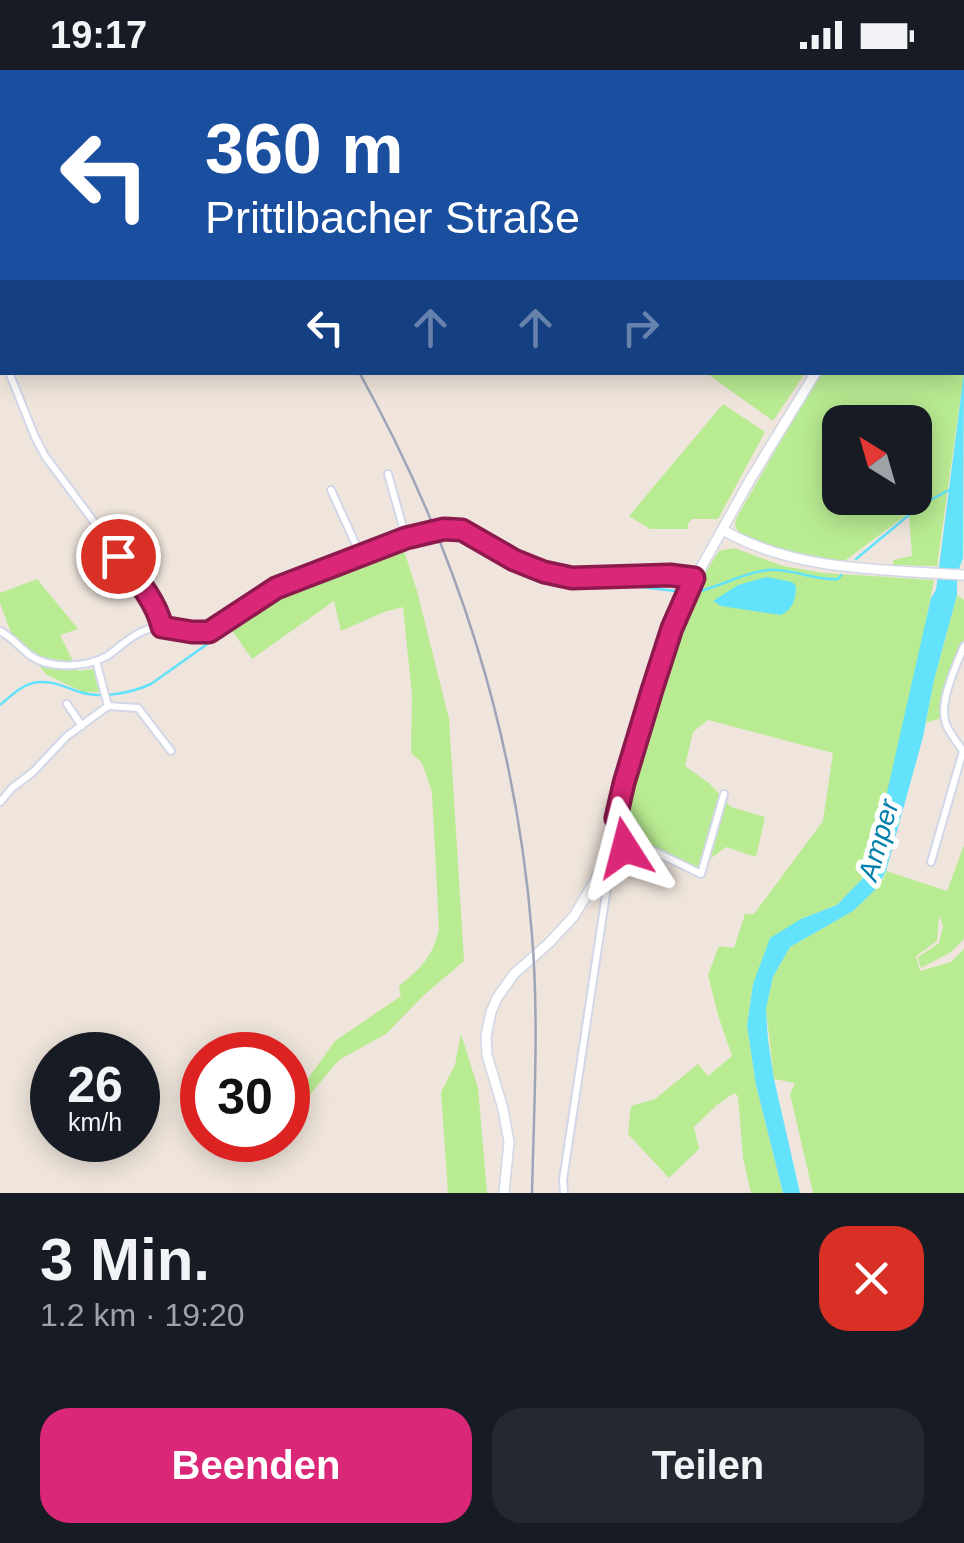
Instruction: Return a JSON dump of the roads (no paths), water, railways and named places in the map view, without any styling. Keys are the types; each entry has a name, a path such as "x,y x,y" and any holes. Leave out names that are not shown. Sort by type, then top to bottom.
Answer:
{"main road":[{"path":"504,1193 509,1142 504,1110 486,1055 491,1012 514,974 563,929 586,900 607,856 642,721 687,592 814,375"},
{"path":"723,530 756,546 809,561 964,575"}],"street":[{"path":"10,375 45,456 141,585 162,627"},
{"path":"388,474 409,537"},
{"path":"331,490 360,556"},
{"path":"0,631 28,654 49,664 80,664 96,660 139,633 162,627 209,632 276,588 409,537 444,529 462,530 514,560 572,578 694,578"},
{"path":"931,862 964,751 944,718 952,674 964,646"},
{"path":"96,660 108,706"},
{"path":"68,704 82,726"},
{"path":"0,802 68,736 108,706 138,708 171,751"},
{"path":"616,818 627,827 631,840 702,874 724,794"},
{"path":"564,1193 609,874 631,840"}],"water":[{"name":"Amper","path":"964,375 963,558 923,737 886,871 877,888 853,911 790,947 773,977 766,1009 768,1040 800,1193 783,1193 756,1085 747,1026 753,984 770,938 801,919 837,905 863,878 873,854 931,598 936,590"},
{"path":"767,577 796,586 793,603 781,615 721,606 713,601 738,585"}],"waterway":[{"path":"856,559 921,505 951,489"},
{"path":"409,546 433,537 455,535 546,579 684,592"},
{"path":"0,705 15,692 39,682 97,695 151,684 279,593 404,548"},
{"path":"692,593 768,570 829,579 841,575"}],"railway":[{"path":"361,375 425,506 453,575 496,715 512,787 524,860 534,967 532,1193"}]}
